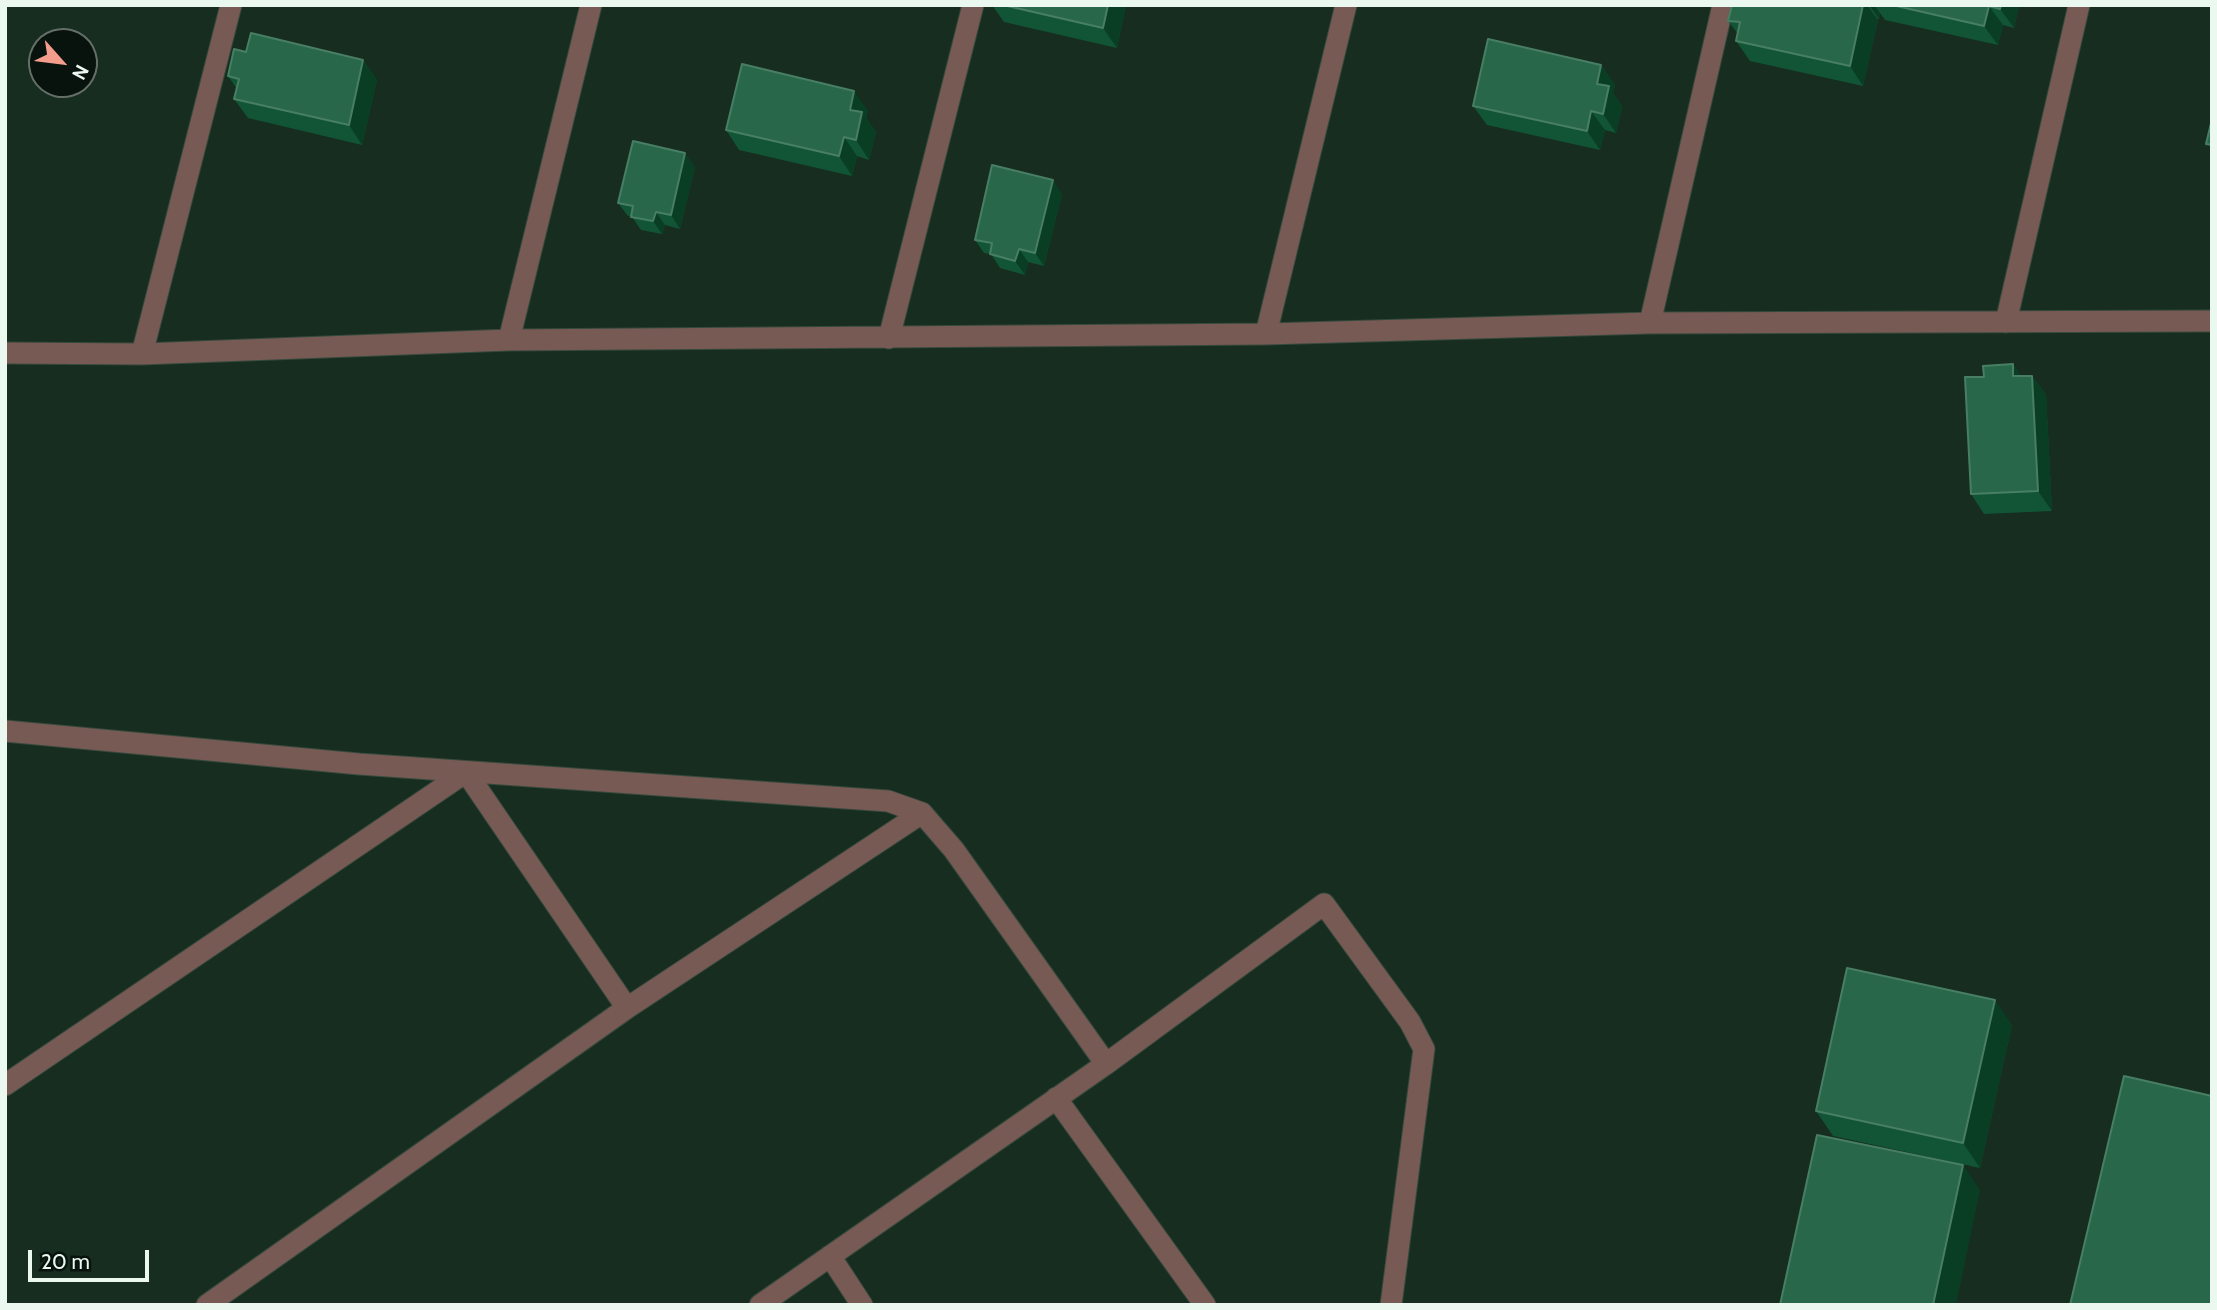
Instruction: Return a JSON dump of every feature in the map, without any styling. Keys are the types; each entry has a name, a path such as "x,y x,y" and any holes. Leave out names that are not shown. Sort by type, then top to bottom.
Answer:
{"street":[{"path":"142,354 231,5"},
{"path":"509,340 591,5"},
{"path":"888,338 973,5"},
{"path":"1266,334 1346,5"},
{"path":"1650,323 1723,5"},
{"path":"2006,322 2079,5"},
{"path":"5,353 142,354 509,340 1266,334 1650,323 2212,321"},
{"path":"5,731 466,772 888,801 922,813 954,850 1105,1064"},
{"path":"466,772 627,1008"},
{"path":"5,1084 466,772"},
{"path":"207,1305 627,1008 922,813"},
{"path":"760,1305 1105,1064 1324,904 1410,1022 1424,1049 1391,1305"},
{"path":"1056,1098 1205,1305"},
{"path":"830,1256 862,1305"}],"building":[{"path":"1003,5 1108,5 1103,28"},
{"path":"1732,5 1863,5 1850,66 1736,41 1740,22 1728,21"},
{"path":"1892,5 2001,5 2000,9 1989,6 1984,26"},
{"path":"251,33 363,60 349,125 234,99 239,79 228,76 234,49 246,52"},
{"path":"1488,39 1601,65 1597,84 1609,86 1603,114 1591,111 1587,131 1473,106"},
{"path":"742,64 854,91 850,110 862,112 856,140 844,137 839,156 726,130"},
{"path":"2212,119 2212,145 2206,144"},
{"path":"633,141 685,153 671,215 656,212 653,221 631,217 633,206 618,203"},
{"path":"992,165 1053,180 1035,253 1019,249 1015,261 990,254 992,243 975,240"},
{"path":"2013,364 2013,376 2032,376 2038,491 1971,494 1965,377 1984,377 1983,366"},
{"path":"1847,968 1995,1000 1963,1143 1816,1111"},
{"path":"2124,1076 2212,1096 2212,1305 2070,1305"},
{"path":"1817,1135 1963,1165 1933,1305 1780,1305"}]}
